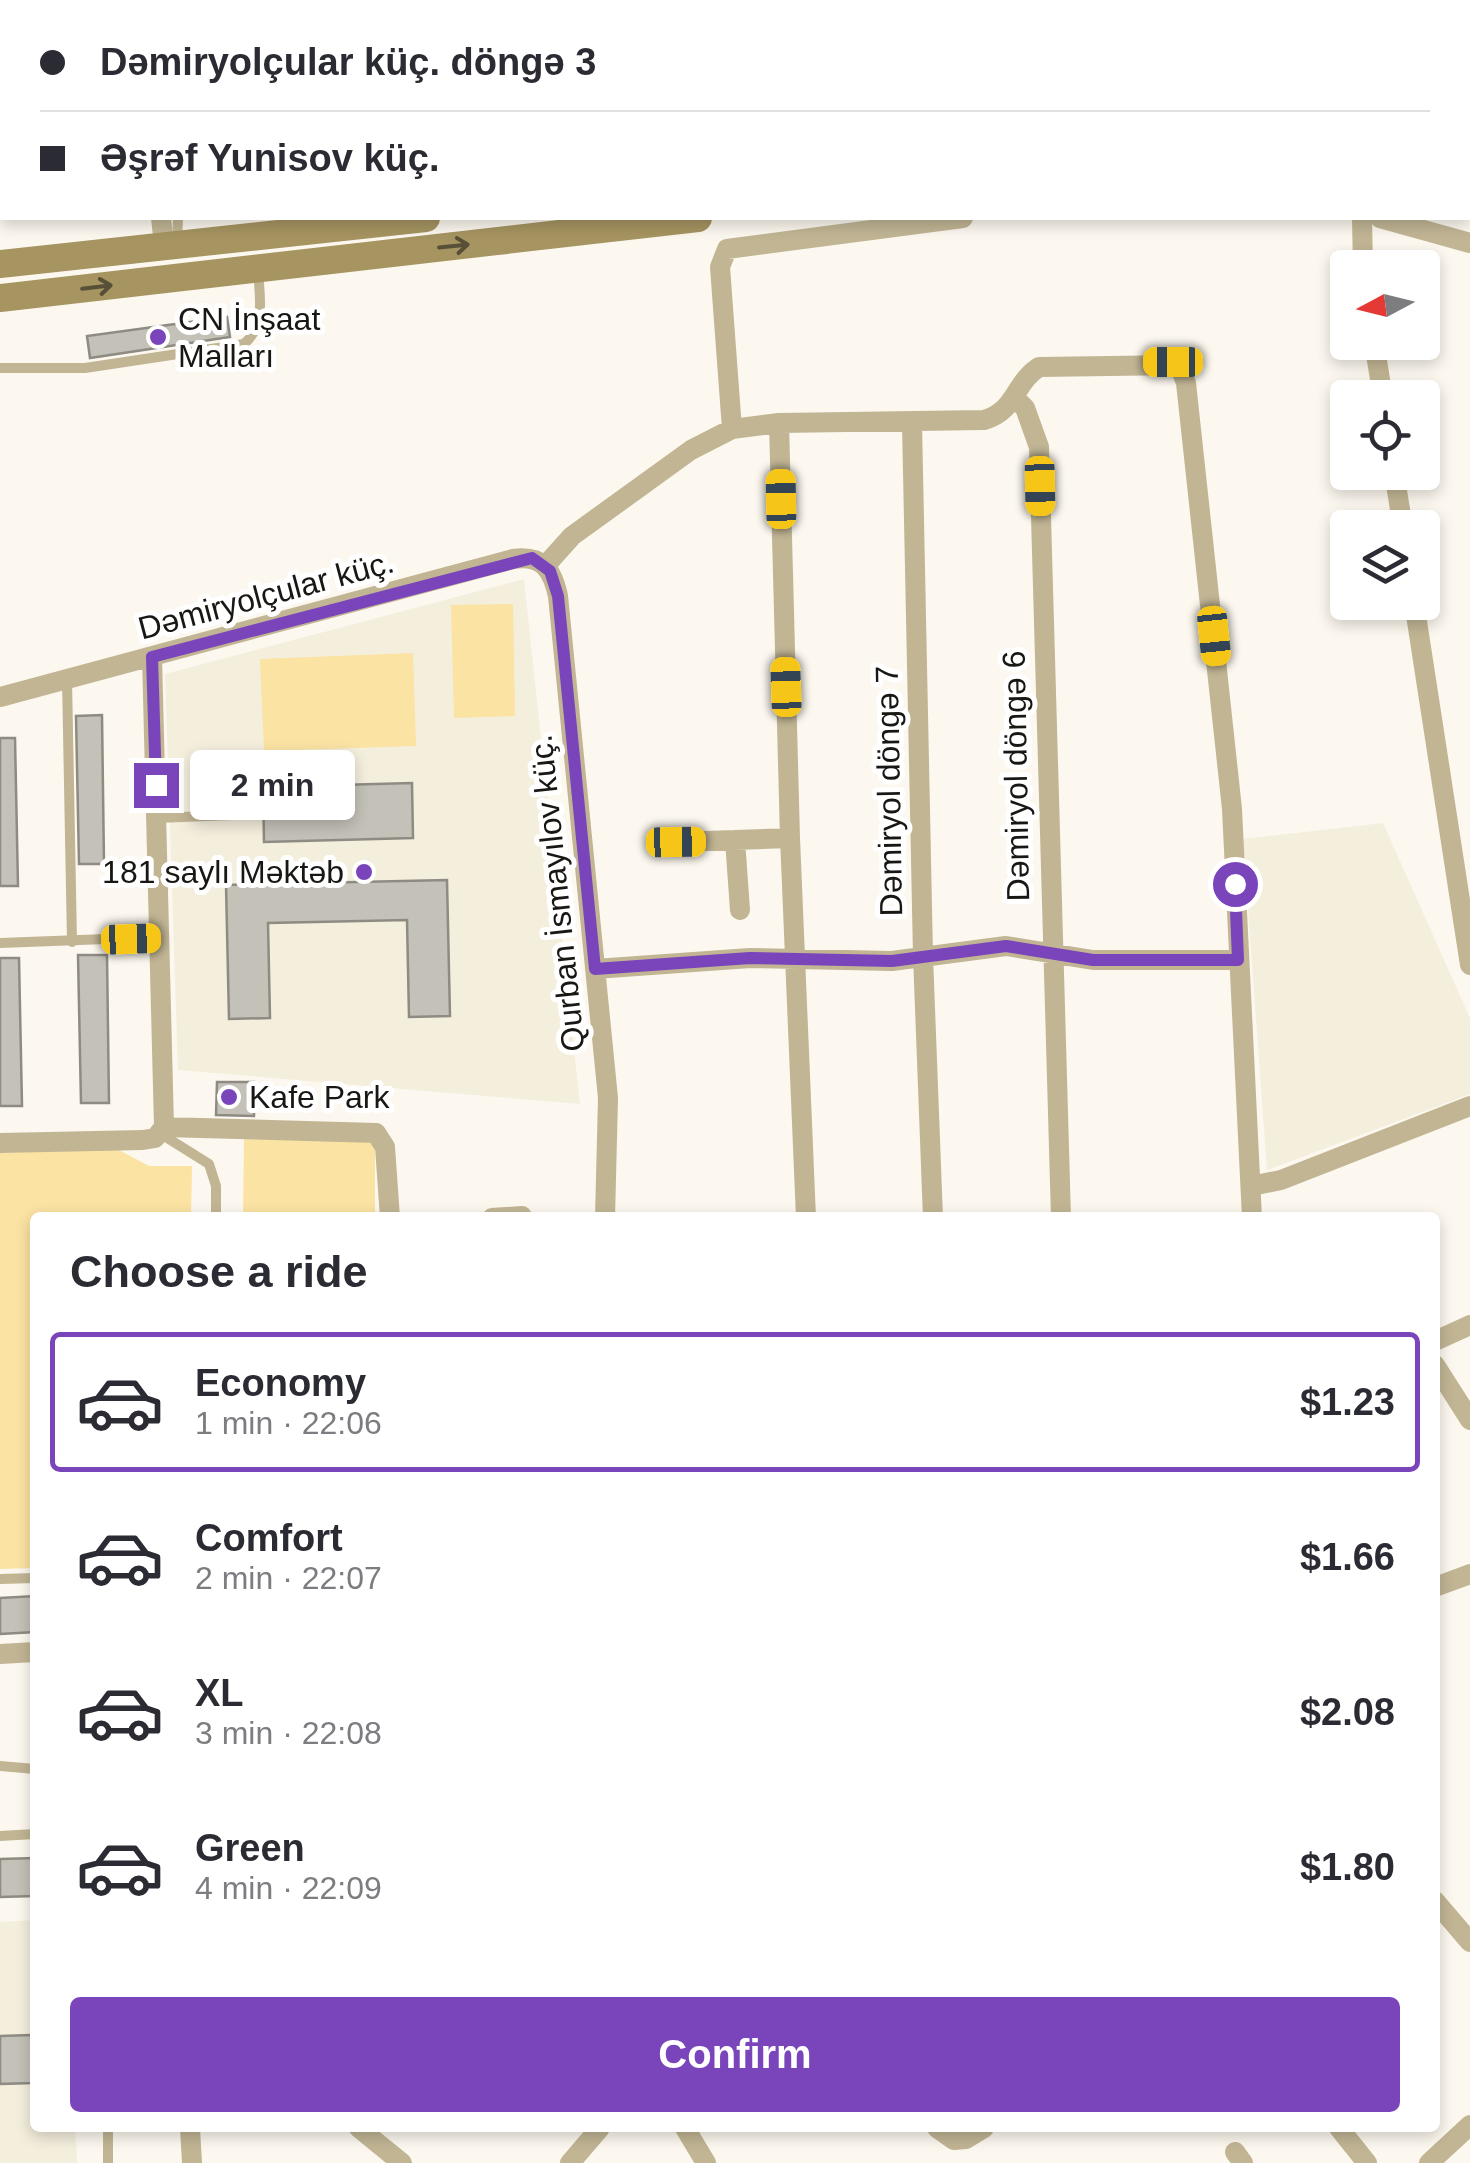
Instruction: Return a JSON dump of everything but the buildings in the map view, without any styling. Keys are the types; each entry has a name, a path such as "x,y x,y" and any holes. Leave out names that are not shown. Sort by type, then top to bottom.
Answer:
{"main road":[{"path":"0,264 170,231 376,220"},
{"path":"410,251 413,220"},
{"path":"606,229 633,220"},
{"path":"0,298 681,220"},
{"path":"170,231 193,258 191,269 180,277"}],"street":[{"path":"732,429 720,267 727,250 949,220"},
{"path":"1362,220 1363,250"},
{"path":"1387,220 1470,243"},
{"path":"546,565 572,536 691,450 732,429 780,423 984,420 1006,410 1024,380 1039,367 1173,362 1184,370 1226,744 1252,1212"},
{"name":"Dəmiryol döngə 6","path":"1016,399 1030,417 1038,448 1061,1212"},
{"path":"780,423 790,838 806,1212"},
{"name":"Dəmiryol döngə 7","path":"912,423 922,956 933,1212"},
{"name":"Dəmiryolçular küç.","path":"0,697 513,559 532,558 546,565"},
{"name":"Qurban İsmayılov küç.","path":"546,565 558,596 595,969 609,1126 605,1212"},
{"path":"1417,620 1470,965"},
{"path":"152,657 162,1130"},
{"path":"676,842 790,838"},
{"path":"735,840 740,910"},
{"path":"595,969 750,958 870,962 1006,946 1093,960 1238,960"},
{"path":"1251,1186 1281,1180 1470,1106"},
{"path":"0,1142 144,1140 162,1130 376,1134 385,1147 390,1212"},
{"path":"1440,1339 1470,1325"},
{"path":"1440,1373 1470,1420"},
{"path":"1440,1585 1470,1574"},
{"path":"0,1654 30,1652"},
{"path":"1440,1908 1470,1942"},
{"path":"1429,2163 1470,2125"},
{"path":"190,2132 192,2163"},
{"path":"364,2132 402,2163"},
{"path":"570,2163 597,2132"},
{"path":"687,2132 706,2163"},
{"path":"943,2132 954,2140 977,2132"},
{"path":"1342,2132 1367,2163"}],"lane":[{"path":"0,368 98,367 244,344 255,334 260,320 258,267"},
{"path":"67,679 72,942"},
{"path":"157,818 232,815"},
{"path":"0,943 160,938"},
{"path":"162,1130 210,1164 216,1186 216,1212"},
{"path":"0,1579 30,1578"},
{"path":"0,1766 30,1768"},
{"path":"0,1836 30,1834"},
{"path":"108,2132 108,2163"}],"shaded area":[{"name":"181 saylı Məktəb","path":"524,579 580,1104 178,1070 165,674"},
{"path":"513,604 515,716 454,718 451,605"},
{"path":"413,653 416,746 264,751 260,659"},
{"path":"1383,823 1470,1018 1470,1094 1267,1170 1243,839"},
{"path":"244,1139 375,1141 375,1212 243,1212"},
{"path":"115,1148 149,1166 192,1166 191,1212 30,1212 30,1568 0,1569 0,1153"},
{"path":"30,1920 30,2132 75,2132 77,2163 0,2163 0,1922"}],"place":[{"name":"CN İnşaat Malları","path":"158,337"},
{"name":"181 saylı Məktəb","path":"364,872"},
{"name":"Kafe Park","path":"229,1097"}],"route":[{"path":"156,785 152,657 513,559 532,558 546,565 558,596 595,969 750,958 892,961 1006,946 1038,948 1093,960 1238,960 1235,884"}]}
